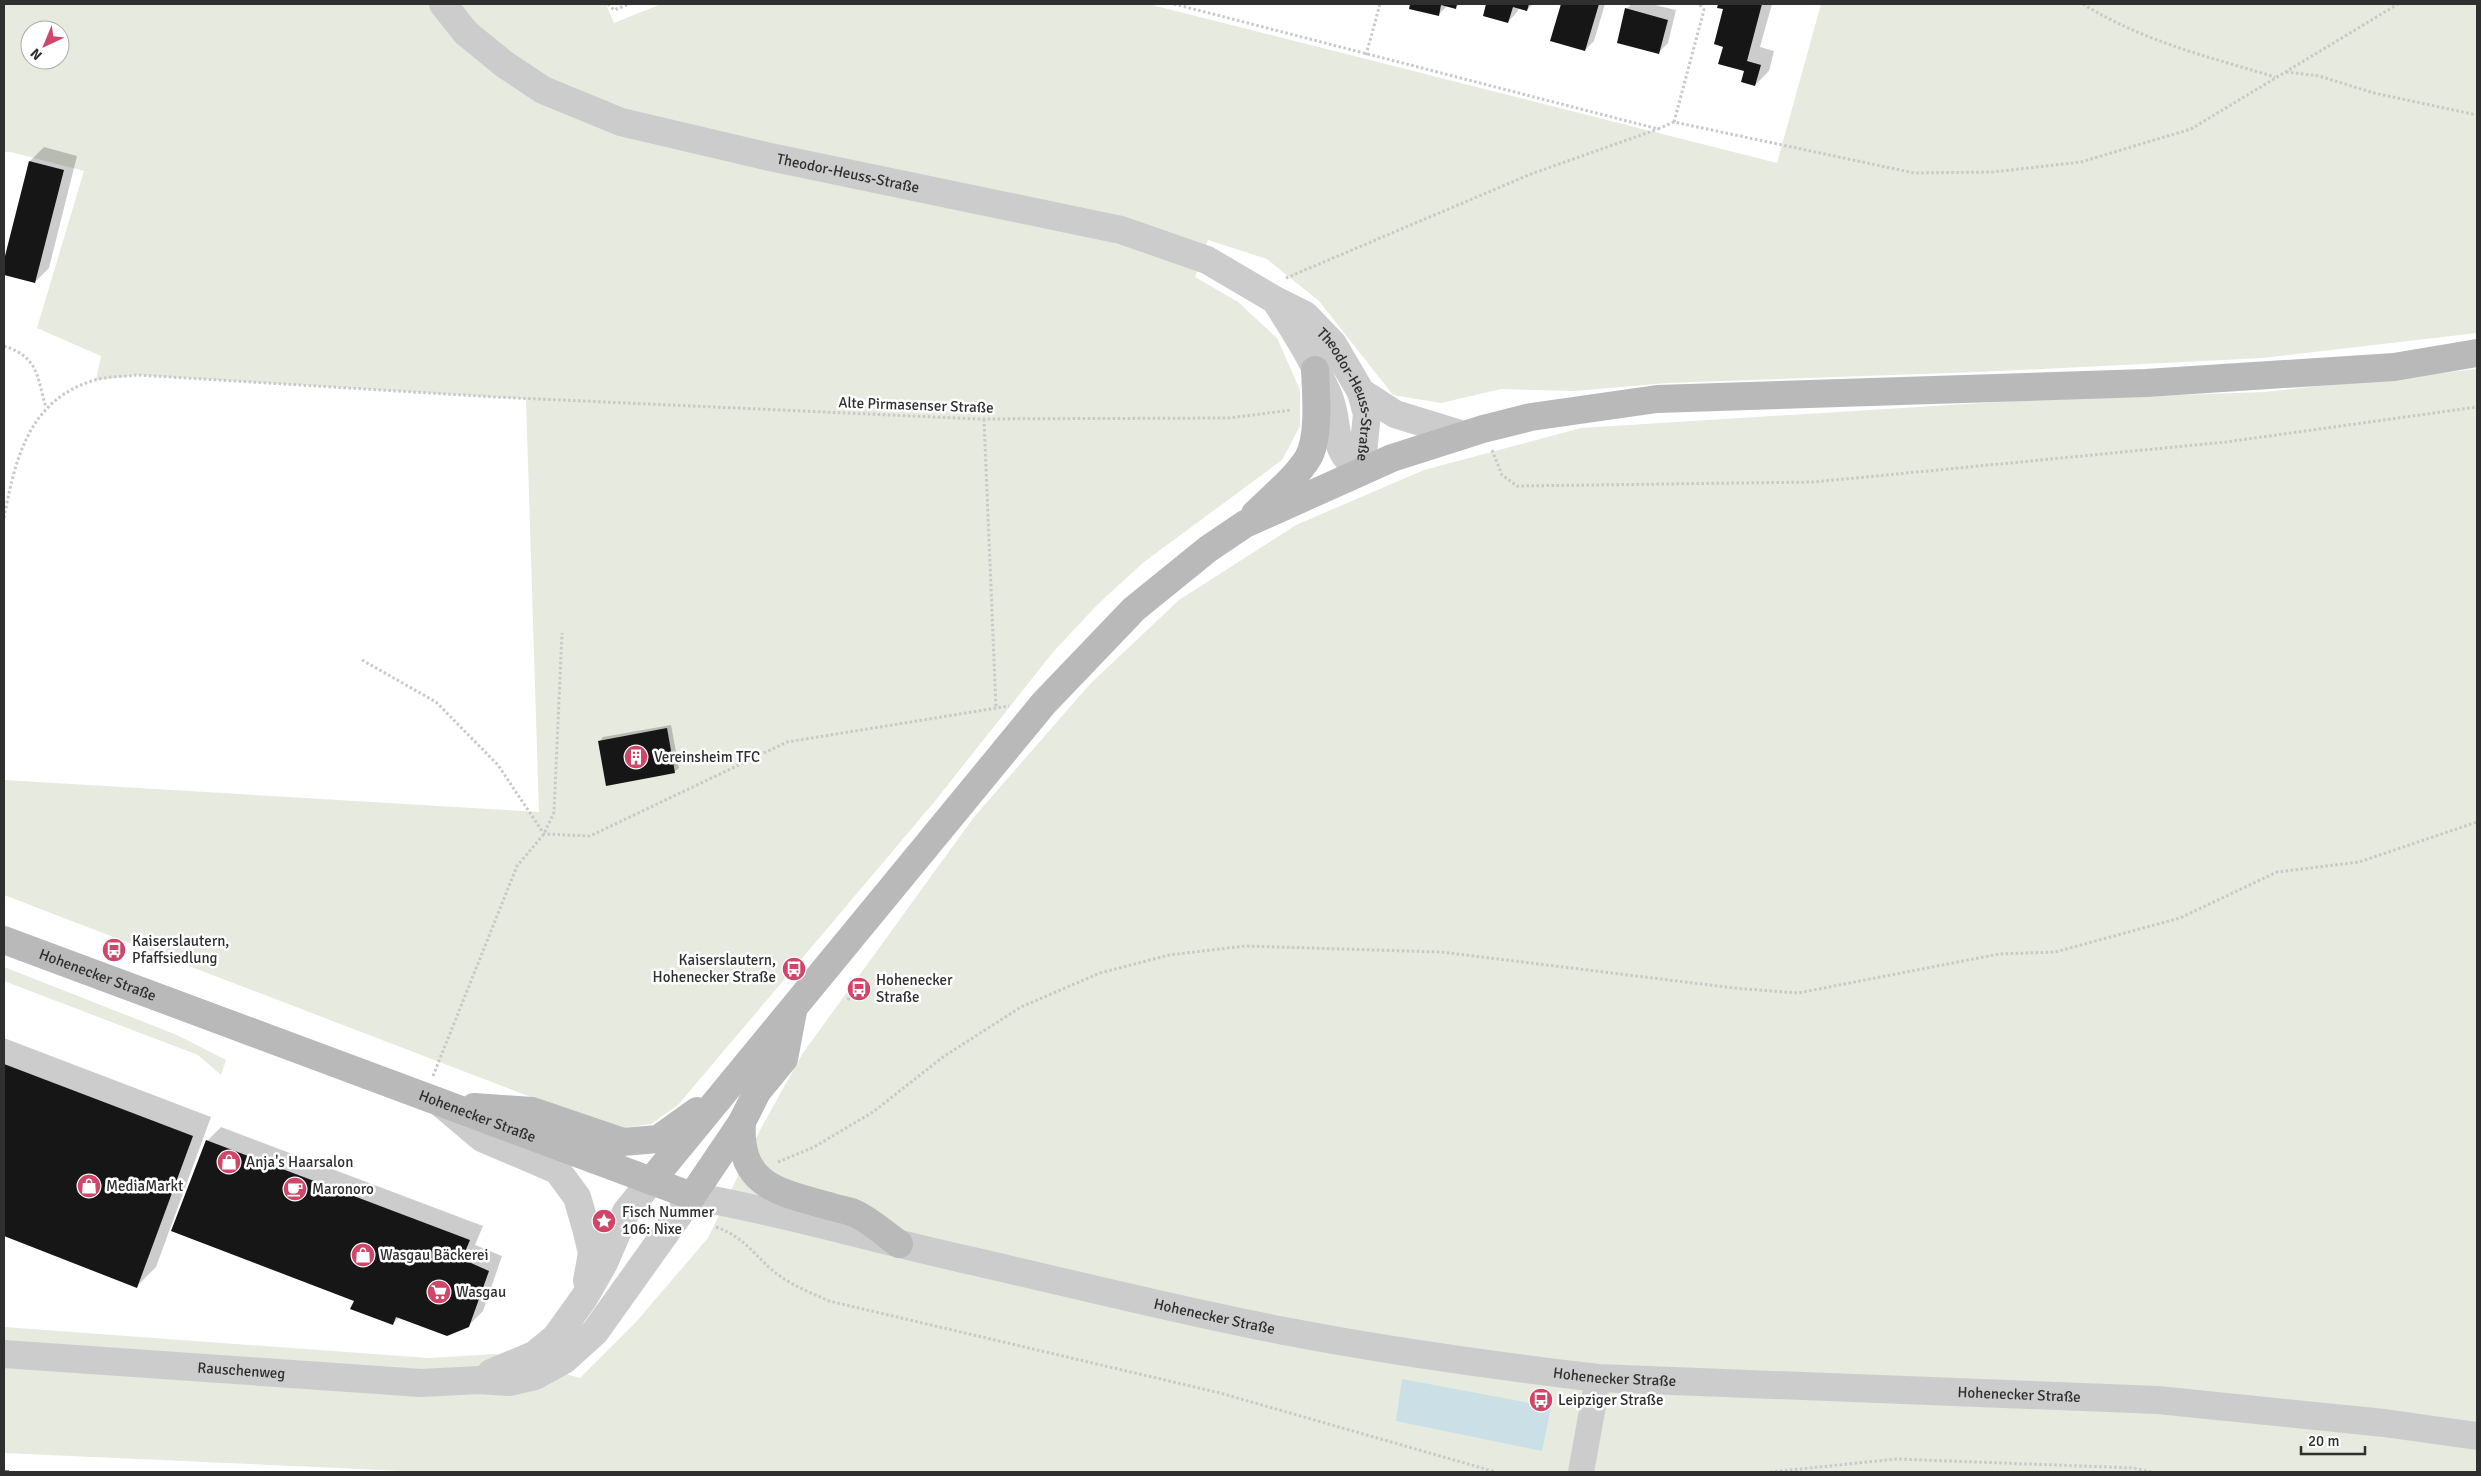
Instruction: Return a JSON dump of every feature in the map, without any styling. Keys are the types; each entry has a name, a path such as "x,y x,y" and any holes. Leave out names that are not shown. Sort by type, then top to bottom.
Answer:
{"main road":[{"path":"651,1181 1044,703 1084,659 1134,610 1208,548 1245,524 1392,458 1473,432 1531,417 1657,399 2146,383 2394,367 2477,353"},
{"path":"1245,524 1308,457 1313,443 1316,406 1315,370"},
{"name":"Hohenecker Straße","path":"4,940 692,1196"},
{"path":"692,1196 742,1122 757,1092 784,1059 793,1010"},
{"path":"434,1101 532,1111 623,1142 658,1139 722,1094"},
{"path":"742,1122 741,1138 745,1160 755,1176 763,1184 791,1196 855,1213 899,1244"}],"street":[{"name":"Theodor-Heuss-Straße","path":"443,4 466,33 504,64 543,90 620,122 770,157 1121,230 1207,260 1276,291 1305,315 1333,344 1361,392 1367,414 1361,472"},
{"name":"Theodor-Heuss-Straße","path":"1276,291 1330,398 1338,441 1348,462 1361,472"},
{"path":"1361,392 1395,414 1473,432"},
{"path":"434,1101 482,1138 557,1170 577,1198 592,1252 584,1298"},
{"name":"Rauschenweg","path":"479,1380 506,1365 534,1355 556,1337 584,1298 604,1263 626,1212 651,1181"},
{"name":"Rauschenweg","path":"4,1354 421,1383 479,1380 509,1382 535,1376 564,1360 595,1332 692,1196"},
{"name":"Hohenecker Straße","path":"692,1196 732,1203 899,1244 1294,1333 1382,1348 1598,1378 2158,1400 2384,1423 2477,1436"},
{"path":"1581,1472 1598,1378"}],"path":[{"path":"608,4 614,10 629,4"},
{"path":"1174,4 1658,129"},
{"path":"1366,55 1380,4"},
{"path":"1674,122 1704,10 1699,4"},
{"path":"2084,4 2104,17 2167,44 2275,77"},
{"path":"1276,291 1531,174 1674,122 1914,173 1994,172 2081,162 2191,129 2398,4"},
{"path":"2285,72 2319,76 2374,93 2477,115"},
{"path":"4,346 19,351 33,364 46,409"},
{"name":"Alte Pirmasenser Straße","path":"4,518 13,468 27,434 46,409 70,392 96,380 137,375 526,399 984,419 1228,418 1296,409"},
{"path":"1473,432 1502,475 1517,486 1814,482 2226,442 2477,406"},
{"path":"984,419 996,708"},
{"path":"434,1101 517,866 544,834 554,812 562,633"},
{"path":"362,660 436,702 498,766 544,834"},
{"path":"544,834 590,836 787,742 1017,706"},
{"path":"771,1165 814,1147 872,1112 943,1057 1021,1006 1100,972 1169,956 1246,946 1441,952 1734,988 1798,993 1999,954 2055,952 2180,918 2277,872 2359,862 2477,822"},
{"path":"848,1000 855,986 859,989"},
{"path":"711,1225 739,1237 772,1270 800,1289 830,1301 1220,1393 1496,1472"},
{"path":"1770,1472 1897,1459 2134,1468 2151,1472"}],"shaded area":[{"path":"4,4 606,4 614,23 661,4 1148,4 1777,163 1821,4 2477,4 2477,333 2263,358 1979,372 1668,383 1574,391 1501,389 1441,403 1393,395 1319,301 1267,259 1208,240 1195,277 1238,302 1277,338 1300,390 1300,426 1282,460 1144,562 1098,604 1053,652 935,801 678,1105 651,1124 624,1128 596,1122 4,895 4,780 539,812 526,399 137,375 96,380 101,356 37,328 84,171 11,152 4,152"},
{"path":"2477,369 2477,1472 425,1472 4,1453 4,1327 429,1358 496,1354 580,1378 636,1322 708,1238 759,1132 803,1053 974,817 1090,684 1179,600 1296,525 1424,470 1581,428 2030,400 2264,392"},
{"path":"4,967 177,1035 226,1060 221,1075 198,1055 4,981"}],"water":[{"path":"1402,1379 1551,1407 1542,1451 1396,1421"}],"building":[{"path":"1410,4 1457,4 1456,9 1441,5 1439,16 1409,9"},
{"path":"1486,4 1529,4 1527,11 1513,7 1508,23 1483,16"},
{"path":"1561,4 1599,4 1585,51 1550,41"},
{"path":"1718,4 1762,4 1747,61 1761,65 1755,86 1741,82 1744,71 1718,64 1723,47 1714,44 1723,9 1717,8"},
{"path":"1625,8 1668,20 1659,54 1617,43"},
{"path":"29,161 64,170 35,283 4,275 4,260"},
{"name":"Vereinsheim TFC","path":"667,728 675,773 606,786 598,741"},
{"name":"MediaMarkt","path":"4,1064 193,1136 137,1288 4,1236"},
{"path":"206,1140 470,1240 462,1259 489,1271 469,1327 447,1336 396,1317 393,1325 350,1309 354,1301 171,1231"}],"railway":[{"path":"4,1472 10,1472"}],"place":[{"name":"Vereinsheim TFC","path":"636,757"},
{"name":"Kaiserslautern, Pfaffsiedlung","path":"114,950"},
{"name":"Kaiserslautern, Hohenecker Straße","path":"794,969"},
{"name":"Hohenecker Straße","path":"859,989"},
{"name":"Anja's Haarsalon","path":"229,1162"},
{"name":"MediaMarkt","path":"89,1186"},
{"name":"Maronoro","path":"295,1189"},
{"name":"Fisch Nummer 106: Nixe","path":"604,1221"},
{"name":"Wasgau Bäckerei","path":"363,1255"},
{"name":"Wasgau","path":"439,1292"},
{"name":"Leipziger Straße","path":"1541,1400"}]}
